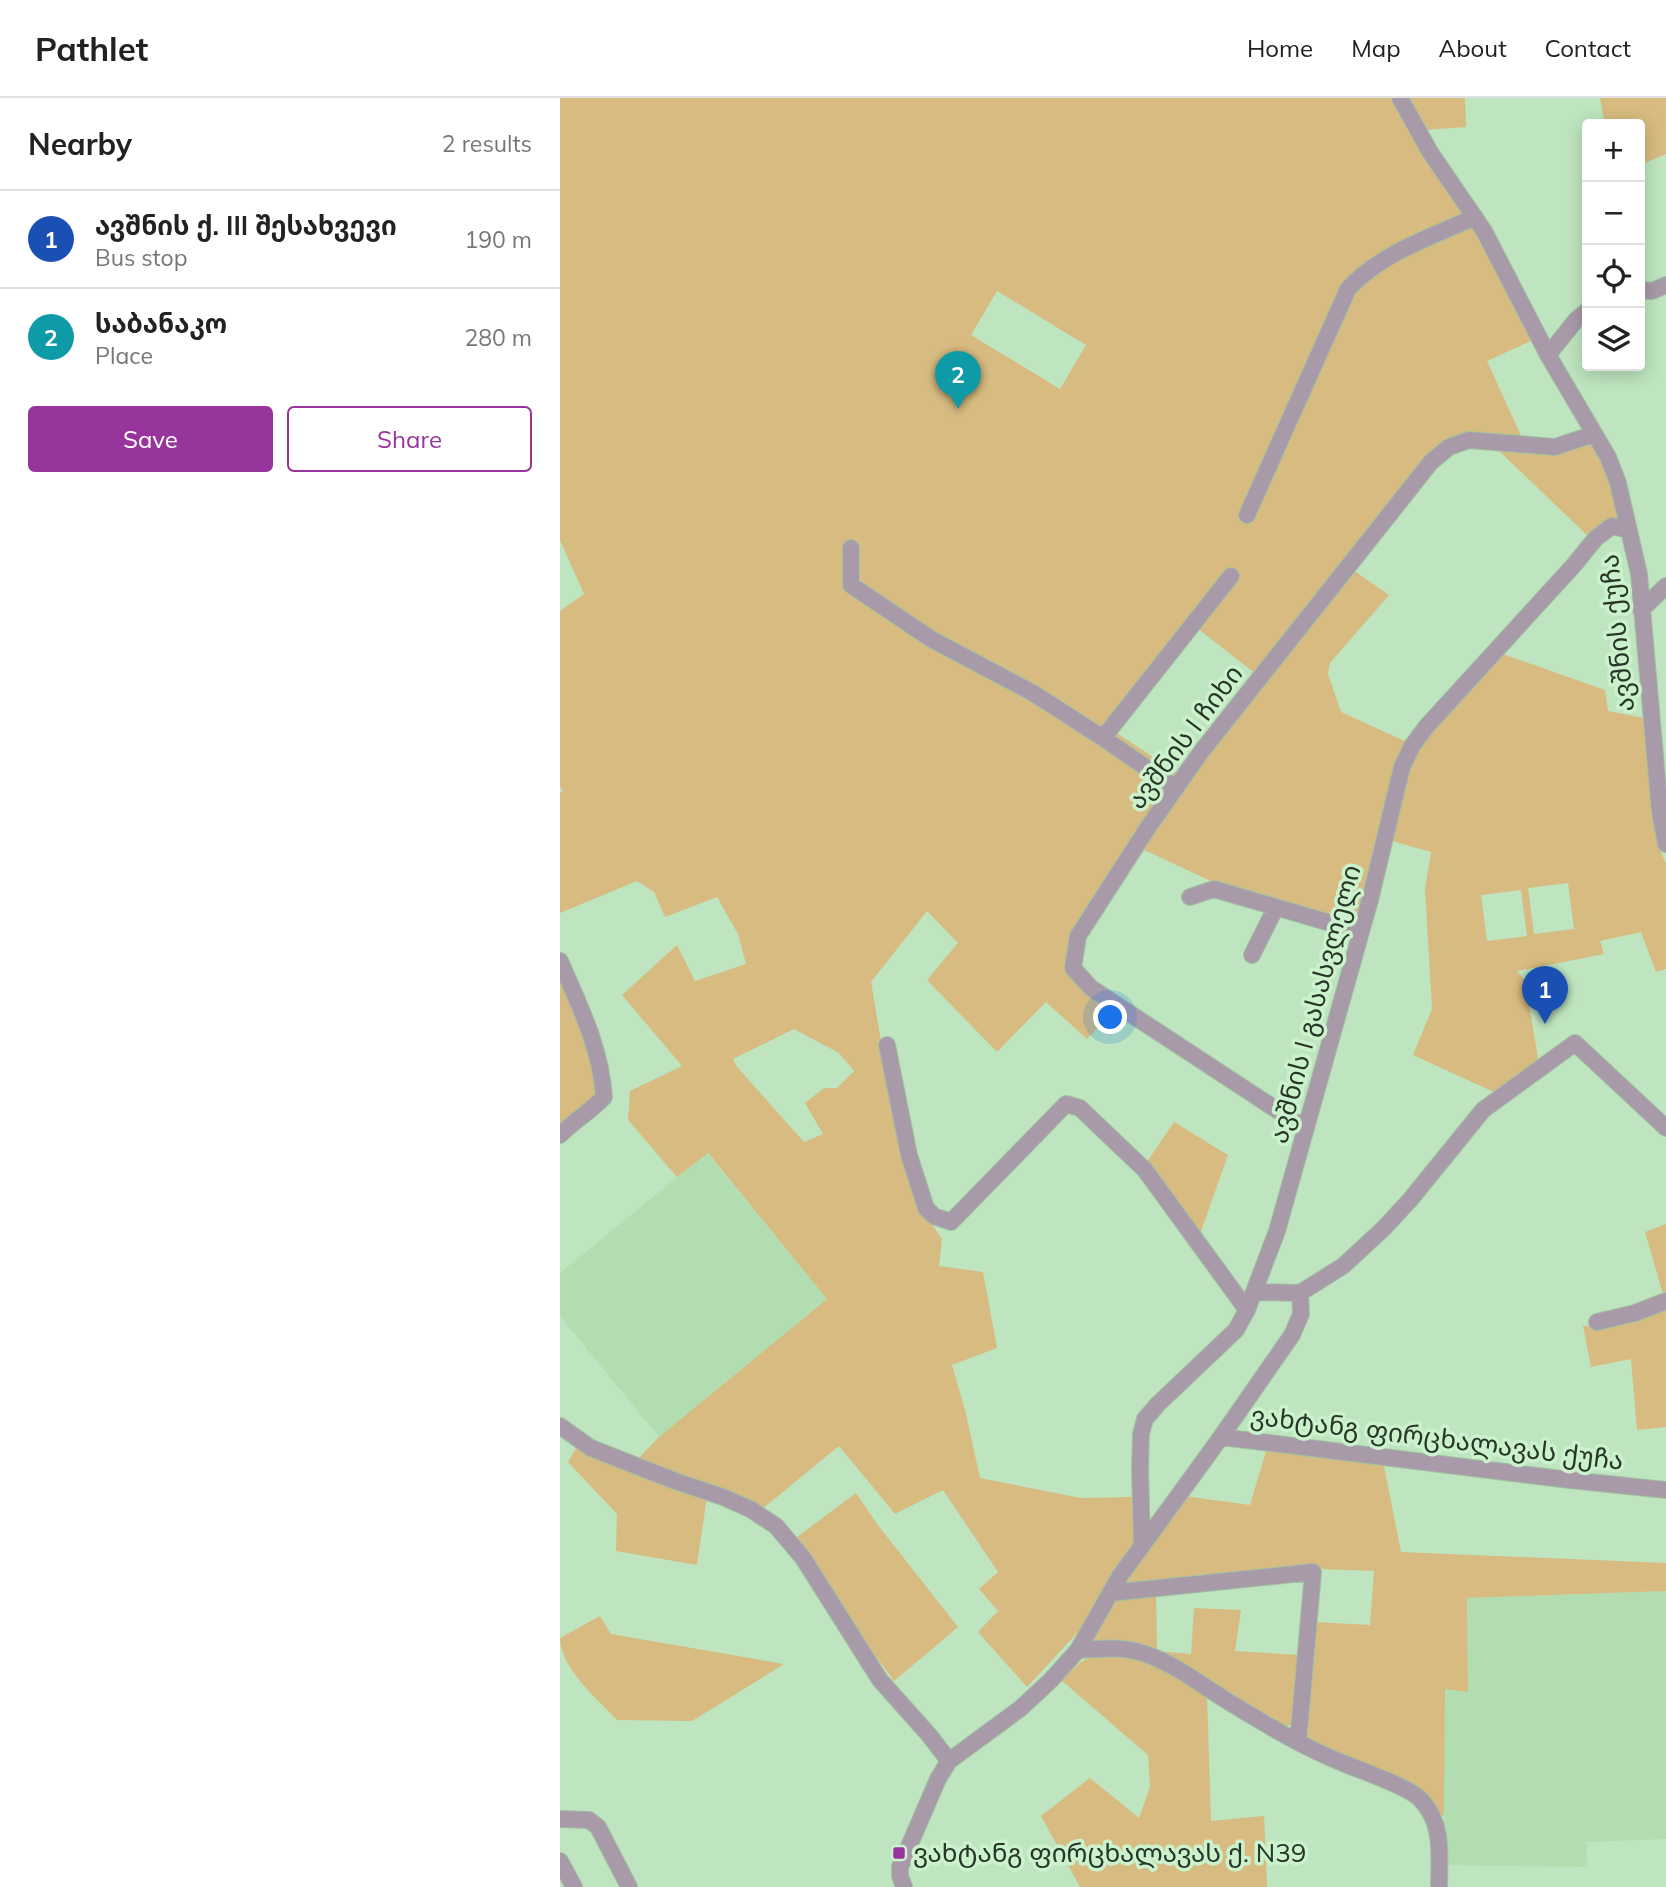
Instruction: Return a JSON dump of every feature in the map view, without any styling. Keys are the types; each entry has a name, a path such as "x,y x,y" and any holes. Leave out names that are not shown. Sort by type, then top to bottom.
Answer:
{"street":[{"name":"ავშნის ქუჩა","path":"1399,98 1430,152 1484,231 1548,355 1608,457 1618,483 1639,574 1660,812 1666,844"},
{"path":"1247,515 1348,289 1359,276 1395,253 1475,217"},
{"path":"1645,290 1652,291 1666,285"},
{"path":"1548,355 1582,315"},
{"name":"ავშნის I ჩიხი","path":"1306,1129 1091,988 1073,968 1078,936 1201,751 1431,462 1449,447 1469,440 1555,447 1594,434"},
{"name":"ავშნის I გასასვლელი","path":"1142,1545 1140,1469 1145,1419 1236,1330 1247,1310 1278,1231 1361,932 1402,767 1426,727 1596,538 1612,526 1629,530"},
{"path":"851,548 851,585 931,639 1033,693 1176,788"},
{"path":"1103,738 1231,576"},
{"path":"1642,610 1666,586"},
{"path":"1190,897 1214,889 1361,932"},
{"path":"1252,955 1276,907"},
{"path":"560,961 583,1012 603,1075 604,1097 560,1135"},
{"path":"1254,1292 1300,1293 1343,1266 1410,1200 1483,1110 1574,1043 1666,1128"},
{"path":"887,1045 909,1155 926,1208 934,1216 951,1222 1066,1104 1080,1108 1145,1170 1247,1310"},
{"path":"1220,1437 1292,1335 1301,1314 1300,1293"},
{"path":"1597,1322 1635,1313 1666,1301"},
{"path":"560,1426 591,1448 723,1497 750,1509 776,1526 803,1558 880,1680 949,1761"},
{"name":"ვახტანგ ფირცხალავას ქუჩა","path":"904,1887 900,1867 938,1779 949,1761 1021,1708 1078,1650 1110,1593 1142,1545 1220,1437 1666,1490"},
{"path":"1110,1593 1313,1572 1298,1742"},
{"path":"1078,1650 1112,1647 1149,1654 1298,1742 1394,1784 1421,1799 1434,1818 1440,1840 1439,1887"},
{"path":"560,1819 589,1820 598,1827 629,1887"},
{"path":"560,1861 573,1887"}],"shaded area":[{"path":"560,98 1394,98 1479,232 1533,340 1487,361 1523,440 1443,445 1256,674 1188,621 1109,728 1179,774 1068,970 1115,1010 1087,1039 1046,1002 997,1052 927,980 958,943 927,911 871,982 888,1083 926,1216 942,1239 939,1266 983,1272 997,1348 952,1365 980,1478 1081,1498 1133,1497 1134,1548 1080,1630 1027,1687 978,1632 998,1611 979,1589 998,1572 943,1490 895,1514 839,1446 762,1509 741,1497 638,1459 659,1437 827,1299 708,1153 677,1177 628,1120 630,1091 682,1066 622,995 677,945 695,981 746,964 738,934 717,897 665,917 654,892 637,881 560,913 560,793 563,791 560,787 560,611 584,594 560,540","holes":["997,291 1086,345 1060,389 971,335","794,1029 839,1053 854,1071 837,1088 824,1088 805,1103 823,1134 804,1142 737,1067 733,1059"]},
{"path":"1406,98 1465,98 1466,127 1425,130"},
{"path":"1600,98 1666,98 1666,154 1645,163 1645,119 1604,119"},
{"path":"1594,442 1599,449 1623,523 1607,521 1590,538 1495,447"},
{"path":"1353,570 1389,595 1330,663 1328,674 1341,712 1409,743 1356,925 1215,883 1142,849 1191,778"},
{"path":"1500,653 1605,690 1608,711 1644,718 1661,852 1666,864 1666,969 1656,972 1641,932 1600,941 1604,954 1517,971 1538,996 1528,998 1539,1064 1498,1094 1413,1055 1432,1009 1425,889 1431,852 1392,841 1406,774 1428,731","holes":["1568,883 1574,929 1534,934 1528,888","1521,890 1527,936 1487,941 1481,895"]},
{"path":"560,976 588,1038 598,1078 596,1098 560,1127"},
{"path":"1174,1122 1228,1155 1200,1234 1147,1162"},
{"path":"707,1153 827,1299 659,1437 560,1316 560,1273"},
{"path":"1666,1224 1666,1297 1664,1298 1645,1232"},
{"path":"1666,1306 1666,1427 1637,1430 1631,1359 1591,1367 1583,1326 1596,1326"},
{"path":"577,1447 707,1496 697,1565 616,1551 617,1514 568,1462"},
{"path":"1267,1448 1383,1461 1401,1552 1666,1563 1666,1591 1467,1598 1468,1692 1445,1689 1444,1816 1437,1814 1304,1739 1315,1622 1370,1625 1374,1571 1293,1570 1119,1587 1184,1496 1250,1505"},
{"path":"856,1493 958,1627 894,1681 797,1537"},
{"path":"1156,1590 1157,1651 1191,1654 1194,1608 1241,1610 1235,1651 1300,1655 1292,1724 1283,1729 1151,1651 1114,1640 1092,1641 1112,1598"},
{"path":"1666,1591 1666,1839 1586,1842 1587,1867 1443,1865 1445,1689 1468,1691 1467,1598"},
{"path":"600,1616 611,1634 784,1664 692,1721 617,1720 573,1671 566,1660 560,1638"},
{"path":"1096,1654 1147,1658 1207,1693 1211,1821 1264,1816 1267,1887 1080,1887 1041,1816 1090,1778 1139,1818 1150,1787 1148,1755 1061,1680 1081,1662"}],"place":[{"name":"საბანაკო","path":"958,409"},
{"name":"ავშნის ქ. III შესახვევი","path":"1545,1024"},
{"name":"ვახტანგ ფირცხალავას ქ. N39","path":"899,1853"}]}
